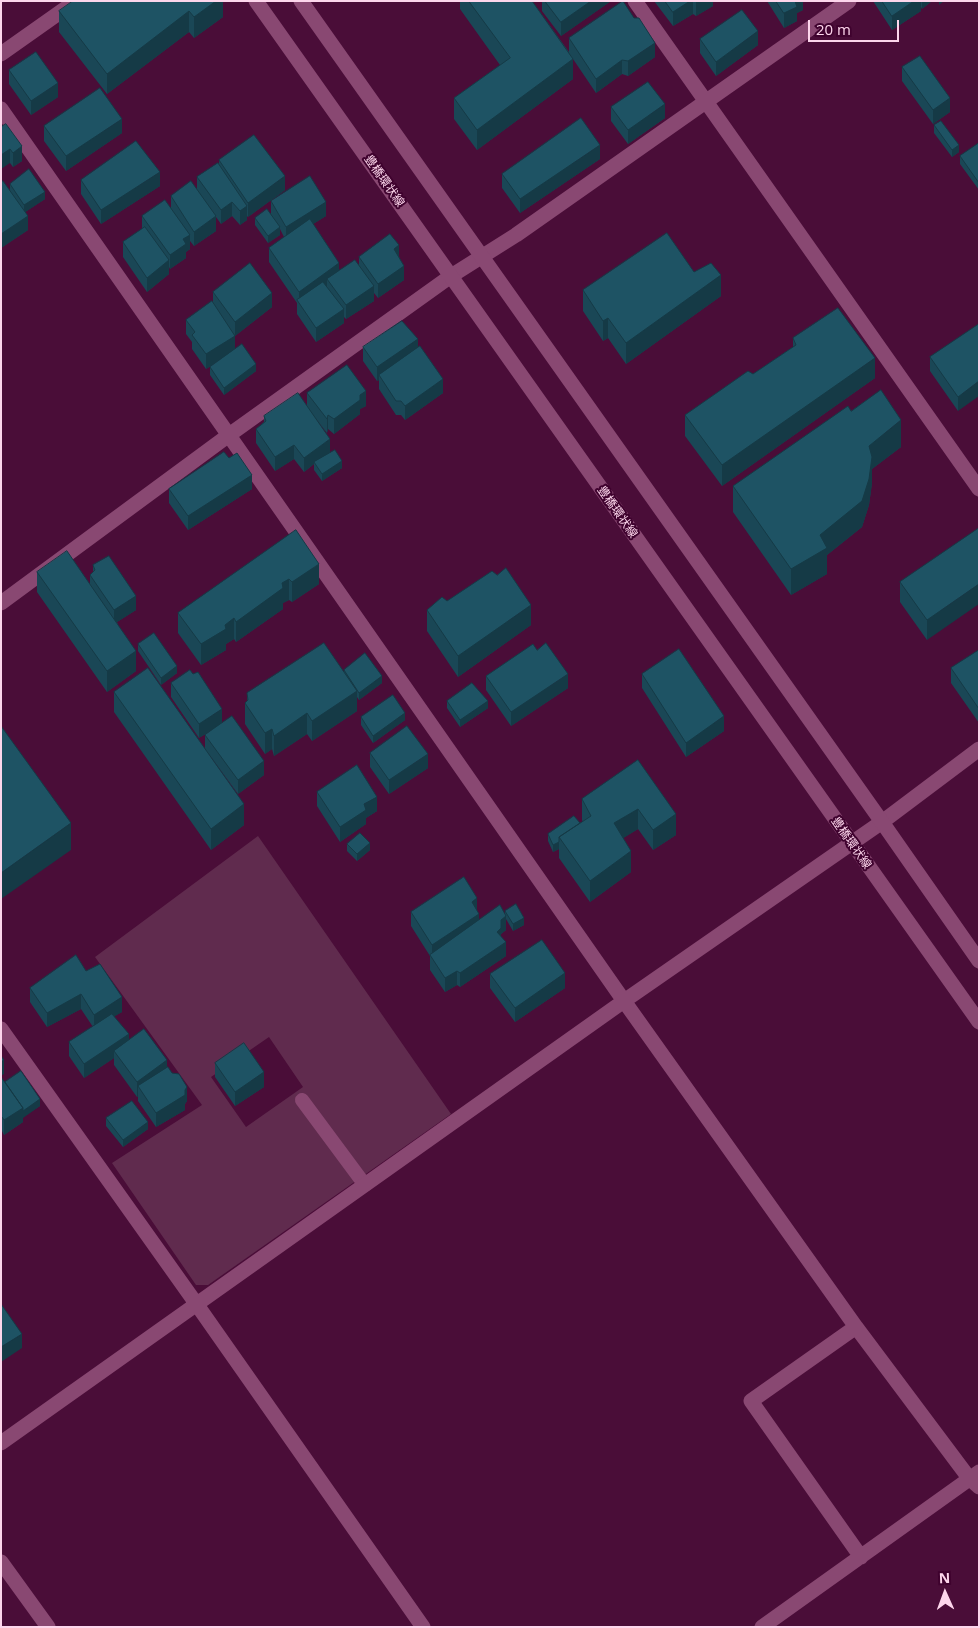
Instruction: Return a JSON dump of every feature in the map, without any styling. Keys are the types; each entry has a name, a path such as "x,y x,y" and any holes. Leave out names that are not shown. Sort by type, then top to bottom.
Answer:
{"street":[{"path":"1,54 76,1"},
{"name":"豊橋環状線","path":"256,1 979,1022"},
{"path":"301,1 979,961"},
{"path":"635,1 979,488"},
{"path":"1,603 229,435 451,276 524,229 849,1"},
{"path":"1,109 624,1001 856,1327 976,1479 762,1627"},
{"path":"1,1443 624,1001 882,822 979,749"},
{"path":"1,1029 197,1304 423,1627"},
{"path":"856,1327 751,1401 861,1557"},
{"path":"1,1562 48,1627"}],"lane":[{"path":"302,1100 364,1185"}],"shaded area":[{"path":"258,836 451,1114 208,1285 196,1285 112,1163 202,1105 95,957","holes":["269,1037 303,1087 246,1127 211,1077"]}],"building":[{"path":"73,1 216,1 194,17 189,11 107,74 59,11"},
{"path":"469,1 532,1 573,59 477,130 454,98 510,58"},
{"path":"545,1 591,1 561,22"},
{"path":"623,1 634,18 639,18 655,43 628,61 622,60 596,79 569,38"},
{"path":"665,1 690,1 673,12"},
{"path":"776,1 795,1 797,7 784,13"},
{"path":"882,1 914,1 892,16"},
{"path":"742,10 758,31 716,62 700,39"},
{"path":"36,52 58,83 31,101 9,70"},
{"path":"920,56 950,98 933,110 902,67"},
{"path":"648,82 665,104 628,130 611,107"},
{"path":"100,88 122,119 66,156 44,126"},
{"path":"581,118 600,145 520,199 502,174"},
{"path":"941,121 959,145 952,150 934,125"},
{"path":"6,124 22,146 13,153 10,149 1,155 1,127"},
{"path":"254,135 285,176 248,203 219,160"},
{"path":"136,141 160,172 101,210 81,180"},
{"path":"979,143 979,183 960,156"},
{"path":"218,163 247,206 240,211 232,202 221,210 197,177"},
{"path":"29,169 45,192 24,205 10,184"},
{"path":"310,176 326,202 286,227 271,201"},
{"path":"3,181 28,216 1,234 1,182"},
{"path":"191,181 216,216 194,232 171,196"},
{"path":"165,200 190,235 183,239 186,244 170,255 142,216"},
{"path":"267,209 280,227 268,236 255,218"},
{"path":"310,219 339,263 299,292 269,248"},
{"path":"145,227 169,260 147,278 123,242"},
{"path":"667,233 694,272 711,263 721,275 626,343 608,318 603,321 583,290"},
{"path":"390,234 399,245 394,249 404,266 378,284 359,257"},
{"path":"355,260 374,286 346,305 327,279"},
{"path":"250,263 272,293 235,322 213,292"},
{"path":"323,282 344,309 316,328 297,300"},
{"path":"212,301 235,336 206,354 192,335 195,332 186,320"},
{"path":"838,308 875,358 722,465 685,415 748,371 753,374 796,345 793,338"},
{"path":"402,321 418,339 377,367 363,347"},
{"path":"979,324 979,381 958,397 930,357"},
{"path":"242,344 256,364 224,388 210,367"},
{"path":"420,346 443,379 405,406 401,401 396,401 379,375"},
{"path":"347,365 366,391 360,395 360,400 334,419 328,415 327,419 307,393"},
{"path":"881,390 901,420 869,446 872,457 869,479 862,501 820,535 827,548 791,569 733,486 848,406 851,411"},
{"path":"298,393 330,439 304,458 294,445 275,457 256,429 266,421 264,416"},
{"path":"335,450 342,461 322,474 314,462"},
{"path":"224,452 229,458 237,453 252,475 188,516 169,489"},
{"path":"979,528 979,584 927,620 900,582"},
{"path":"296,530 319,564 292,582 289,579 282,583 283,588 236,622 234,618 225,625 226,629 201,644 178,613"},
{"path":"67,551 136,651 107,671 37,572"},
{"path":"109,556 136,596 114,610 90,575 95,570 93,565"},
{"path":"506,568 531,605 458,656 427,610 442,597 447,601 492,571 497,575"},
{"path":"154,633 177,666 161,678 138,644"},
{"path":"324,643 357,691 312,721 307,713 274,736 272,729 265,733 245,703 248,700 247,693"},
{"path":"546,643 568,674 511,712 486,676 533,644 537,650"},
{"path":"679,649 724,716 686,743 642,674"},
{"path":"979,650 979,709 951,668"},
{"path":"365,653 382,676 359,693 344,670"},
{"path":"148,668 244,804 211,829 114,692"},
{"path":"190,670 193,674 198,672 222,709 199,724 171,683"},
{"path":"472,683 488,701 460,720 447,701"},
{"path":"393,695 405,713 373,736 361,717"},
{"path":"232,716 264,761 238,780 205,735"},
{"path":"1,726 71,823 1,873"},
{"path":"407,726 428,754 389,780 370,753"},
{"path":"638,760 676,814 653,830 638,809 614,823 631,851 590,881 559,837 591,816 582,799"},
{"path":"357,765 377,797 364,804 366,810 340,827 317,792"},
{"path":"574,816 580,823 559,837 559,842 553,845 548,834"},
{"path":"360,833 370,843 357,854 347,844"},
{"path":"464,877 477,898 472,902 479,914 432,945 411,912"},
{"path":"516,904 524,918 513,924 505,911"},
{"path":"500,905 506,916 501,920 501,928 497,932 506,942 460,973 457,971 445,978 430,955"},
{"path":"542,940 565,973 515,1008 490,974"},
{"path":"76,955 86,971 100,964 122,997 94,1015 81,994 47,1013 30,988"},
{"path":"112,1014 129,1034 84,1064 69,1042"},
{"path":"144,1029 167,1060 137,1082 114,1051"},
{"path":"244,1043 264,1072 235,1092 215,1063"},
{"path":"168,1067 172,1073 179,1074 187,1087 185,1095 156,1113 138,1086"},
{"path":"21,1071 40,1099 23,1111 23,1108 5,1082"},
{"path":"1,1077 23,1108 4,1120 1,1117"},
{"path":"132,1101 148,1122 123,1140 106,1118"},
{"path":"1,1304 22,1334 1,1347"}]}
